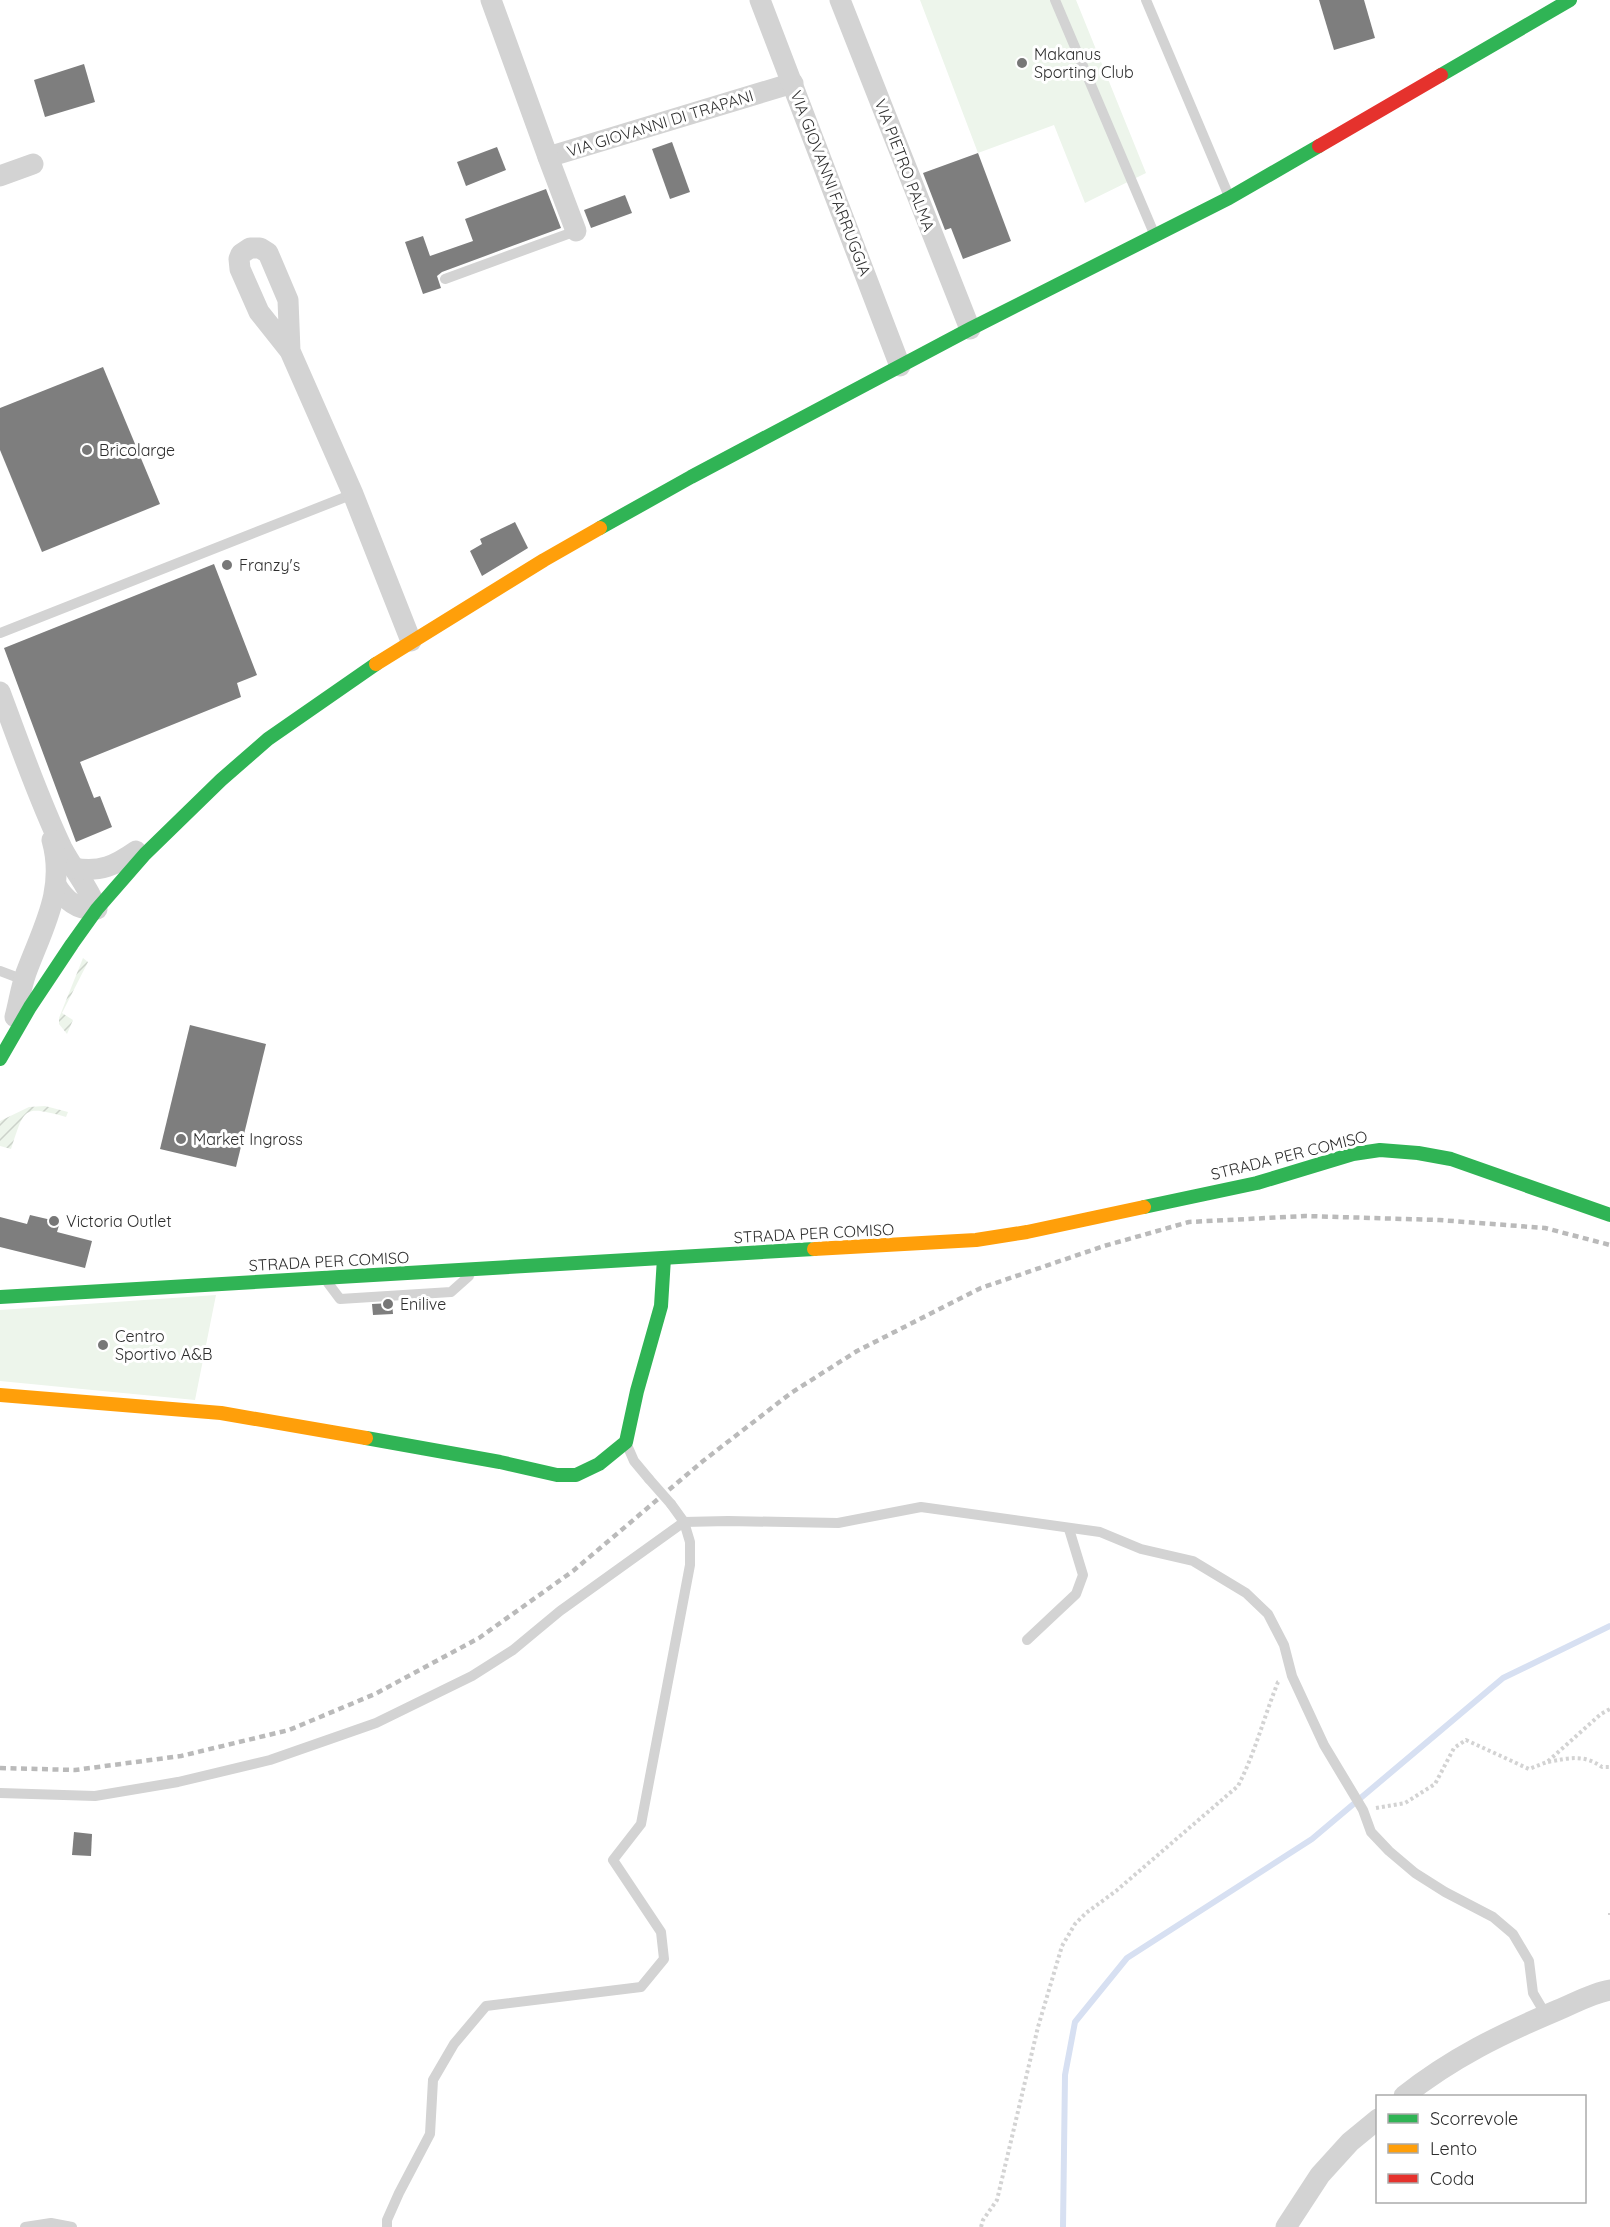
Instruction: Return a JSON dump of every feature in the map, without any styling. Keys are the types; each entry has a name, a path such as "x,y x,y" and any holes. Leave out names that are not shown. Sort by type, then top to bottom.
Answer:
{"main road":[{"path":"4,1051 56,967 97,909 145,854 268,739 340,687 544,560 672,488 970,329 1229,198 1570,0"},
{"name":"STRADA PER COMISO","path":"0,1297 976,1240 1026,1232 1257,1183 1353,1154 1380,1150 1418,1152 1451,1159 1610,1215"},
{"path":"0,1395 222,1413 500,1462 557,1475 576,1475 599,1464 626,1442 637,1391 661,1306 664,1258"},
{"path":"10,1284 94,1291"}],"street":[{"name":"VIA GIOVANNI DI TRAPANI","path":"491,0 549,156 793,83"},
{"name":"VIA GIOVANNI FARRUGGIA","path":"760,0 900,366"},
{"name":"VIA PIETRO PALMA","path":"840,0 970,329"},
{"path":"549,156 576,231"},
{"path":"0,176 33,164"},
{"path":"290,351 288,300 268,253 260,248 250,248 241,254 238,264 259,312 290,351 353,494 411,641"},
{"path":"259,312 288,300"},
{"path":"0,692 42,804 64,851 86,885 97,909 80,908 69,901 56,885"},
{"path":"4,1051 24,980 45,929 56,885 54,848 42,804"},
{"path":"74,868 97,870 109,868 176,823"},
{"path":"1407,2095 1443,2066 1481,2044 1610,1990"},
{"path":"1286,2227 1320,2175 1350,2142 1376,2120"}],"lane":[{"path":"1055,0 1154,234"},
{"path":"1146,0 1229,198"},
{"path":"445,279 576,231"},
{"path":"0,633 353,494"},
{"path":"0,971 24,980"},
{"path":"324,1278 340,1299 451,1292 477,1269"},
{"path":"387,2227 387,2220 399,2193 430,2134 433,2080 454,2044 486,2006 641,1987 664,1959 661,1932 613,1860 641,1824 690,1565 690,1542 684,1522 634,1461 626,1442"},
{"path":"0,1793 95,1796 178,1782 270,1760 376,1723 489,1666 513,1650 560,1611 684,1522 838,1523 921,1508 1100,1532 1142,1549 1193,1561 1246,1593 1268,1614 1284,1645 1292,1676 1324,1744 1363,1810 1371,1832 1415,1873 1445,1892 1493,1917 1513,1934 1529,1961 1533,1993 1546,2015"},
{"path":"1027,1640 1076,1594 1083,1575 1070,1529"},
{"path":"25,2227 51,2223 72,2227"}],"path":[{"path":"981,2227 982,2220 997,2200 1038,2027 1062,1946 1075,1924 1086,1913 1116,1891 1238,1786 1250,1764 1262,1723 1278,1682 1292,1676"},
{"path":"1547,1762 1601,1714 1610,1709"},
{"path":"1363,1810 1405,1803 1435,1784 1454,1748 1466,1740 1529,1769 1547,1762 1580,1757 1592,1760 1602,1767 1610,1767"}],"shaded area":[{"name":"Makanus Sporting Club","path":"920,0 1076,0 1146,173 1085,203 1054,125 978,153"},
{"path":"83,958 88,962 62,1013 73,1020 67,1034 59,1024 59,1018"},
{"path":"45,1106 68,1112 66,1117 41,1111 27,1113 19,1125 11,1149 0,1146 0,1121 29,1107"},
{"name":"Centro Sportivo A&B","path":"216,1295 195,1400 0,1381 0,1310"}],"building":[{"path":"1319,0 1364,0 1375,38 1334,50"},
{"path":"84,64 95,102 45,117 34,80"},
{"path":"672,142 690,192 670,199 652,149"},
{"path":"497,147 506,170 466,186 457,162"},
{"path":"978,153 1011,241 963,259 951,228 945,230 923,173"},
{"path":"546,189 561,228 442,272 437,276 441,288 423,294 405,242 423,236 430,256 473,241 465,219"},
{"path":"625,195 632,213 591,228 584,210"},
{"path":"103,367 160,504 42,552 0,450 0,408"},
{"path":"515,522 528,548 482,576 470,551 482,544 480,539"},
{"path":"214,564 257,675 237,683 241,697 80,762 94,798 100,796 112,827 76,842 4,648"},
{"path":"190,1025 266,1044 236,1167 160,1149"},
{"path":"30,1215 60,1222 57,1232 92,1241 85,1268 0,1247 0,1217 27,1224"},
{"path":"392,1303 393,1314 373,1315 372,1304"},
{"path":"74,1832 92,1834 91,1856 72,1855"}],"waterway":[{"path":"1063,2227 1065,2075 1075,2022 1127,1958 1312,1839 1503,1678 1610,1626"}],"railway":[{"path":"0,1768 75,1770 181,1756 289,1730 375,1694 479,1638 573,1571 703,1461 791,1393 857,1351 981,1288 1104,1246 1189,1222 1305,1216 1439,1220 1545,1228 1610,1245"}],"traffic: fast":[{"path":"1441,75 1570,0"},
{"path":"600,528 691,477 970,329 1229,198 1319,146"},
{"path":"0,1059 30,1007 72,944 97,909 145,854 221,780 268,739 376,664"},
{"path":"1144,1207 1257,1183 1353,1154 1380,1150 1418,1153 1451,1159 1610,1215"},
{"path":"0,1297 814,1249"},
{"path":"366,1438 500,1462 557,1475 576,1475 599,1464 626,1442 637,1391 661,1306 664,1258"}],"traffic: slow":[{"path":"376,664 600,528"},
{"path":"814,1249 976,1240 1027,1232 1144,1207"},
{"path":"0,1395 221,1413 366,1438"}],"traffic: jam":[{"path":"1319,146 1441,75"}],"place":[{"name":"Makanus Sporting Club","path":"1022,63"},
{"name":"Bricolarge","path":"87,450"},
{"name":"Franzy's","path":"227,565"},
{"name":"Market Ingross","path":"181,1139"},
{"name":"Victoria Outlet","path":"54,1221"},
{"name":"Enilive","path":"388,1304"},
{"name":"Centro Sportivo A&B","path":"103,1345"}]}
